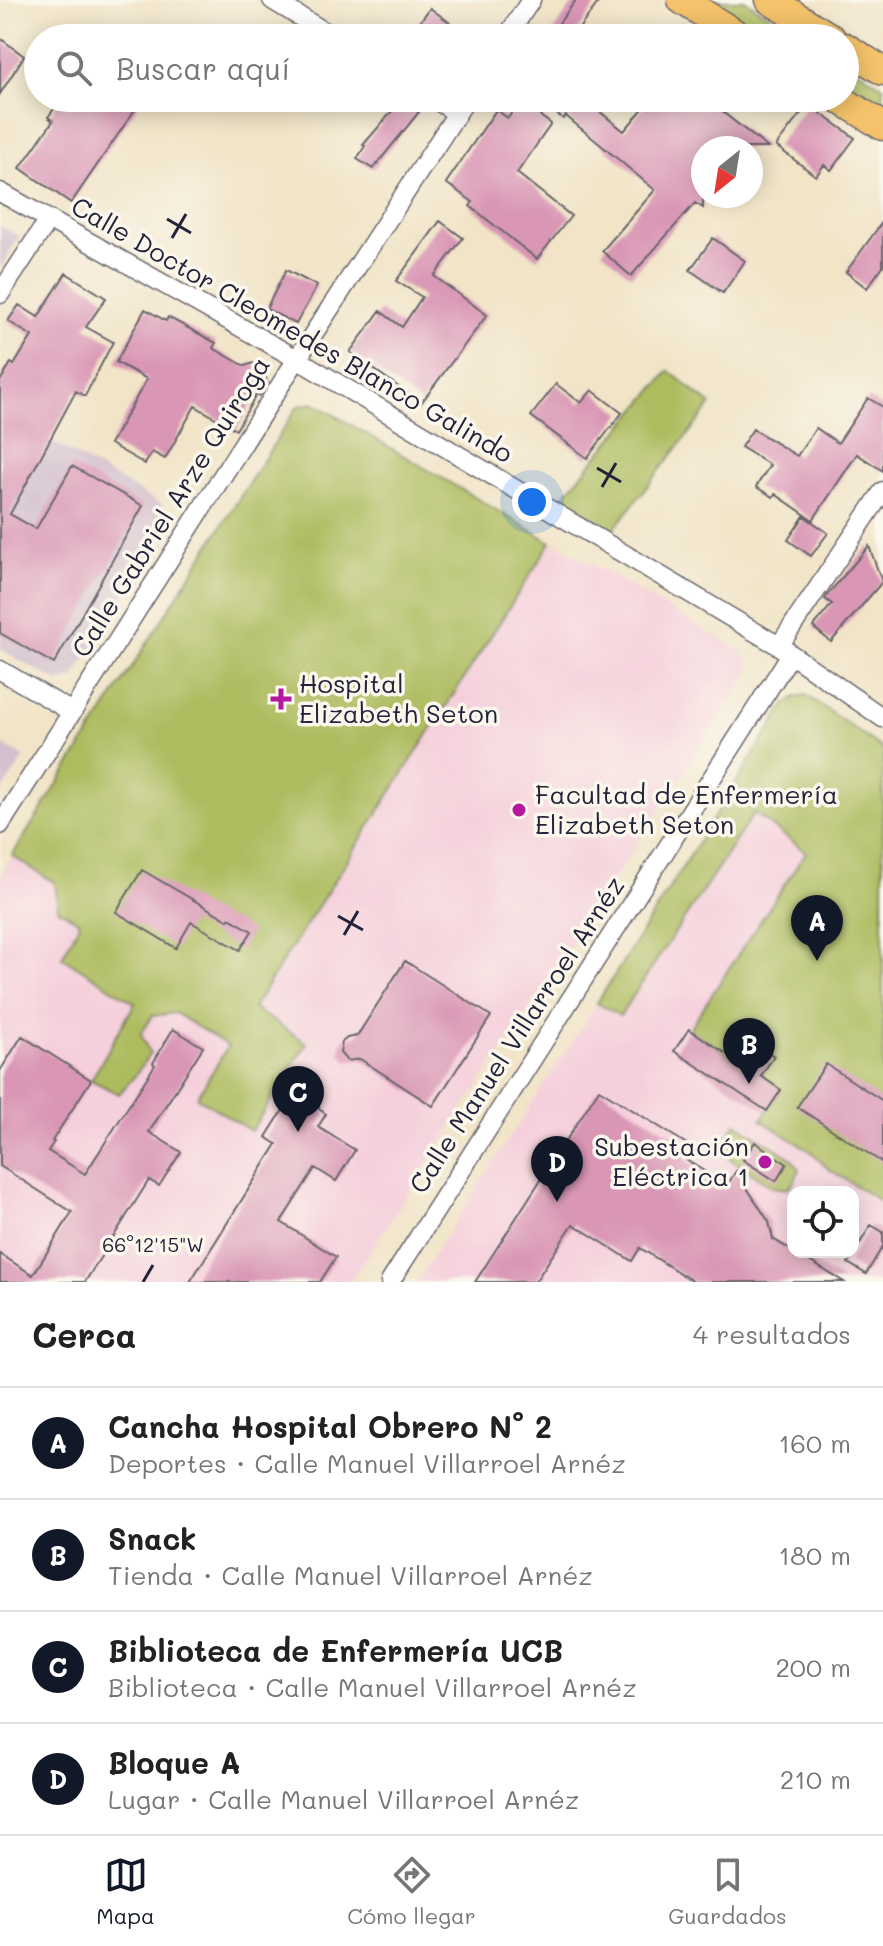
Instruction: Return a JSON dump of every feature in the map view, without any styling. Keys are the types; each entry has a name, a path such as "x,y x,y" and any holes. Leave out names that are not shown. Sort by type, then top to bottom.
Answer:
{"main road":[{"path":"682,0 720,24"},
{"path":"770,0 809,24"},
{"path":"859,56 883,71"},
{"path":"859,111 883,126"}],"street":[{"path":"272,0 312,24"},
{"path":"515,24 531,0"},
{"name":"Calle Gabriel Arze Quiroga","path":"0,825 458,112"},
{"name":"Calle Doctor Cleomedes Blanco Galindo","path":"0,192 297,359 785,650 883,718"},
{"path":"0,294 49,219"},
{"name":"Calle Manuel Villarroel Arnéz","path":"390,1282 883,491"},
{"path":"0,670 72,712"}],"shaded area":[{"path":"0,226 19,236 0,270"},
{"path":"314,403 741,651 748,661 749,673 350,1282 0,1282 0,876 298,406"},
{"path":"0,412 161,504 166,526 74,678 58,682 0,649"},
{"path":"806,695 883,749 883,1282 416,1282 597,1003 785,705 796,697"},
{"path":"0,743 24,757 0,795"}],"green space":[{"path":"705,0 744,0 783,24 744,24"},
{"path":"859,71 883,86 883,109 859,94"},
{"path":"669,371 711,405 613,530 561,499"},
{"name":"Hospital Elizabeth Seton","path":"314,403 551,542 253,1008 307,1043 251,1131 197,1097 228,1046 175,1013 152,1016 141,1034 150,1054 119,1094 91,1080 135,1003 62,957 80,922 58,909 55,883 12,856 298,406"},
{"path":"806,695 883,749 883,1203 827,1168 812,1152 761,1120 781,1090 761,1076 773,1056 755,1044 742,1064 689,1029 806,852 754,813 620,1016 597,1003 785,705 796,697"},
{"path":"736,1123 791,1158 799,1169 795,1181 787,1189 773,1187 718,1151"}],"building":[{"path":"576,0 600,0 582,24 558,24"},
{"path":"430,8 452,24 418,24"},
{"path":"0,38 24,56 0,94"},
{"path":"52,112 133,112 71,203 20,168 53,121 48,117"},
{"path":"392,112 419,112 373,169 357,159 363,145"},
{"path":"495,112 508,118 512,112 535,112 551,124 517,173 571,216 537,259 470,206 473,202 446,183"},
{"path":"554,112 600,112 624,131 640,112 723,112 753,136 691,136 691,208 631,276 602,251 655,190 566,116 563,119"},
{"path":"802,112 819,112 855,138 831,170 824,165 816,176 776,146"},
{"path":"440,221 463,238 434,276 487,315 421,403 350,352 380,311 402,327 422,297 396,281"},
{"path":"883,221 883,266 867,288 846,272"},
{"path":"713,238 745,261 723,293 690,270"},
{"path":"286,270 317,286 296,324 266,309"},
{"path":"66,273 106,298 86,327 113,342 85,396 76,391 10,514 36,529 72,466 143,506 54,664 0,633 0,381 32,336 8,321 19,305 38,317"},
{"path":"145,309 166,321 168,317 216,343 213,348 245,366 253,363 265,371 267,383 259,396 256,395 236,430 195,406 165,459 152,452 145,464 110,444 147,379 116,362"},
{"path":"556,384 581,403 592,390 622,413 587,458 531,416"},
{"path":"868,398 883,407 883,471 857,454 813,520 775,494 773,497 756,487 770,465 741,447 753,429 797,456 816,428 838,443"},
{"path":"804,516 828,533 811,556 788,540"},
{"path":"869,546 882,582 831,642 813,627 832,604 825,599 828,594"},
{"path":"142,870 252,931 240,950 191,922 176,948 116,912"},
{"path":"405,961 491,1016 433,1106 360,1059 347,1061 340,1053 342,1042 357,1036"},
{"path":"173,1029 203,1047 149,1132 181,1152 159,1186 149,1180 85,1282 0,1282 0,1254 33,1275 72,1212 0,1166 0,1071 22,1036 91,1080 48,1151 85,1174 155,1065 153,1063"},
{"path":"689,1029 742,1064 755,1044 774,1056 761,1076 781,1090 767,1111 674,1051"},
{"path":"826,1064 883,1101 883,1163 797,1107"},
{"path":"290,1083 319,1084 319,1109 326,1114 318,1127 355,1150 336,1181 315,1168 281,1222 336,1257 320,1282 190,1282 277,1144 266,1137 290,1099"},
{"path":"599,1089 693,1148 686,1160 727,1185 736,1171 769,1222 773,1239 787,1247 787,1258 804,1258 844,1282 694,1282 640,1248 632,1261 573,1224 535,1282 475,1282"},
{"name":"Subestación Eléctrica 1","path":"755,1142 787,1164 776,1181 743,1160"},
{"path":"871,1225 883,1232 883,1246 866,1274 848,1263 851,1258 859,1258 859,1245"}],"place":[{"name":"Hospital Elizabeth Seton","path":"281,699"},
{"name":"Facultad de Enfermería Elizabeth Seton","path":"519,810"},
{"name":"Cancha Hospital Obrero N° 2","path":"817,961"},
{"name":"Snack","path":"749,1084"},
{"name":"Biblioteca de Enfermería UCB","path":"298,1132"},
{"name":"Subestación Eléctrica 1","path":"765,1162"},
{"name":"Bloque A","path":"557,1202"}]}
